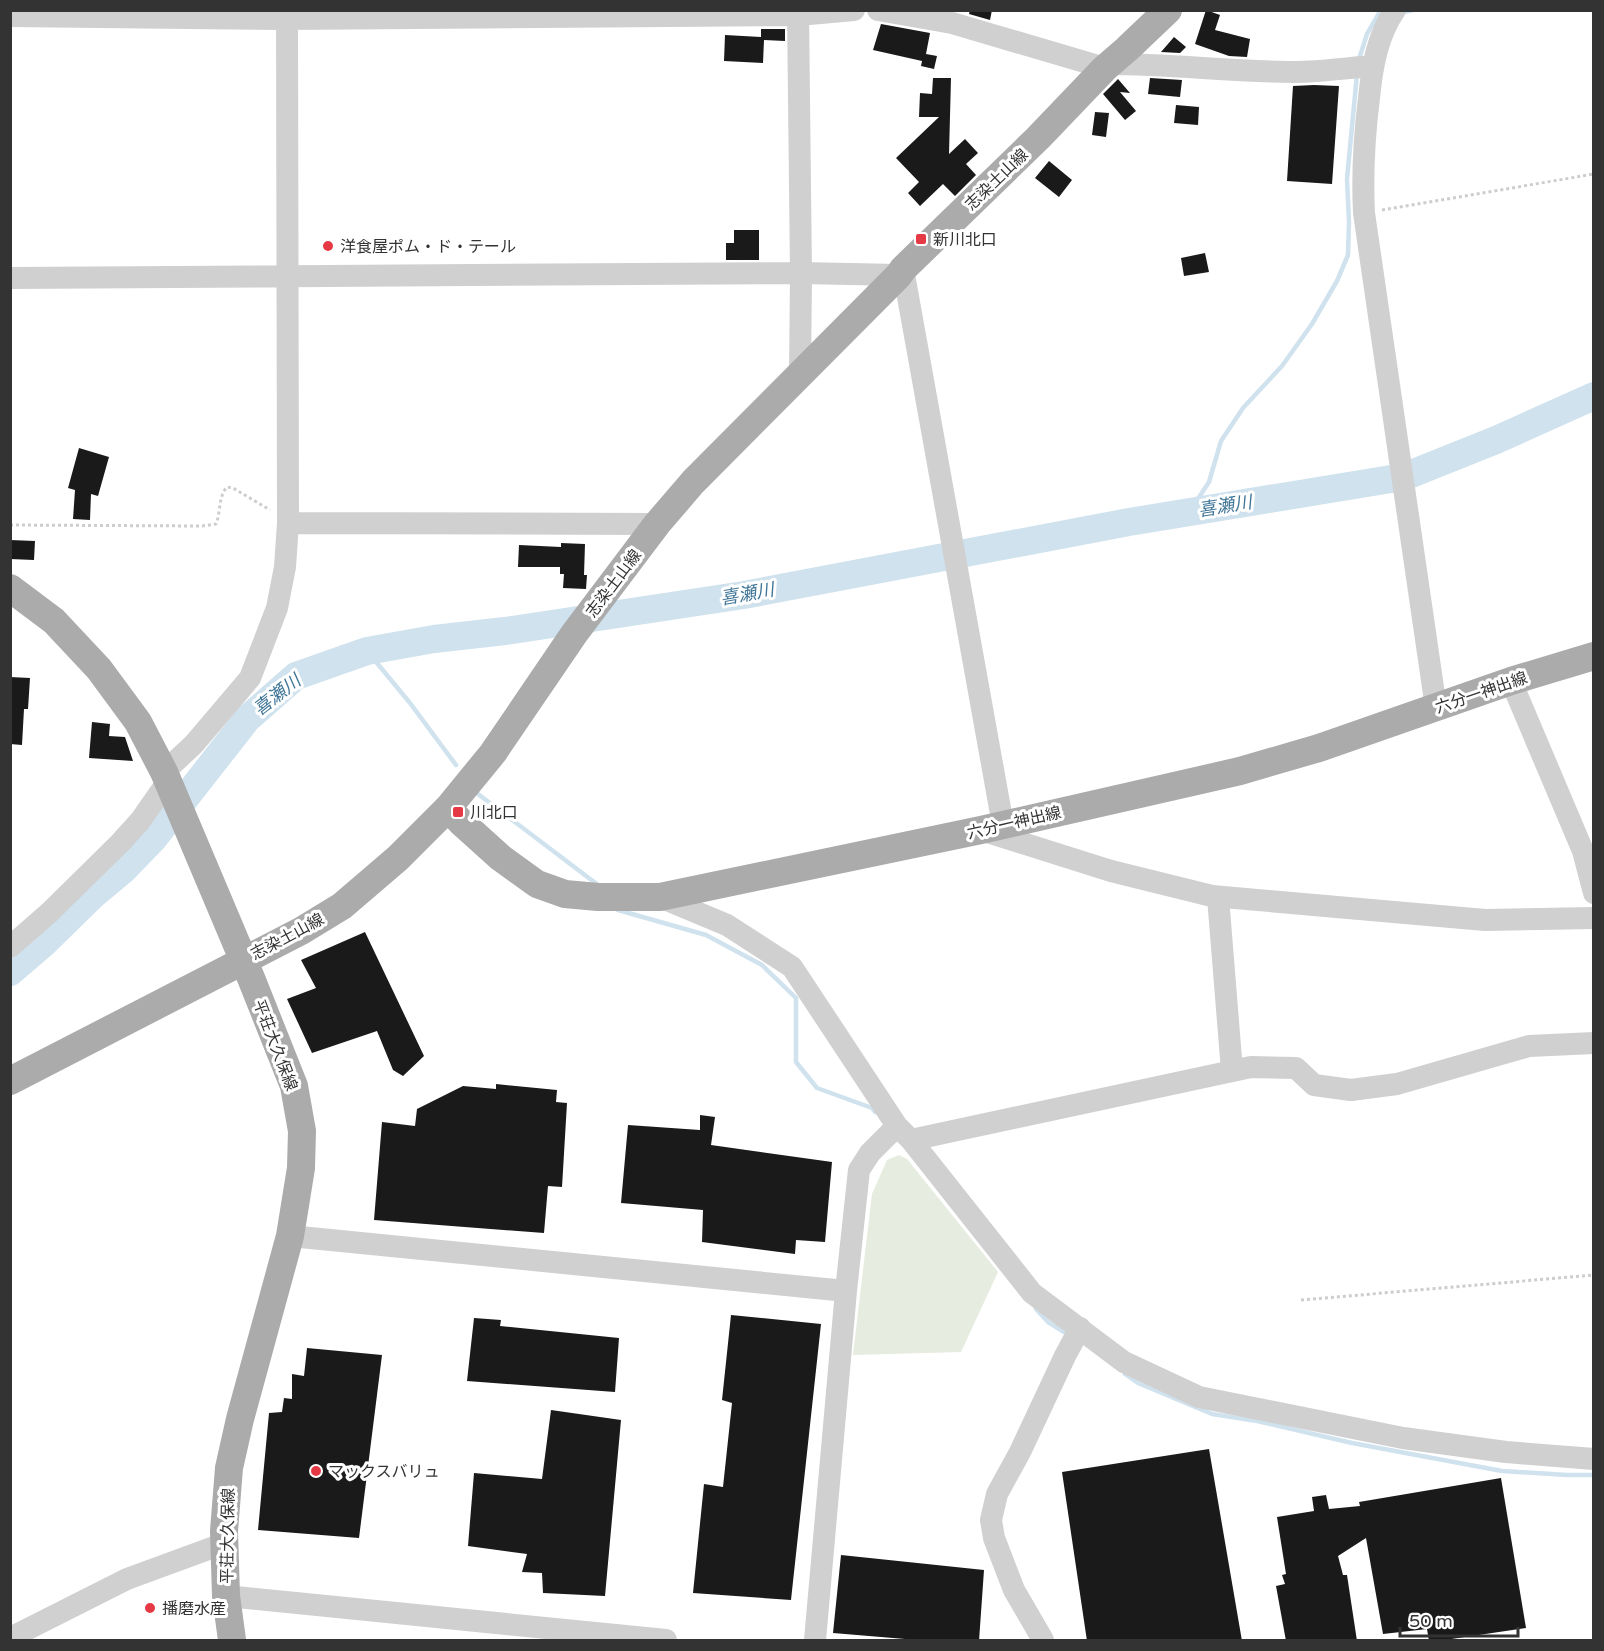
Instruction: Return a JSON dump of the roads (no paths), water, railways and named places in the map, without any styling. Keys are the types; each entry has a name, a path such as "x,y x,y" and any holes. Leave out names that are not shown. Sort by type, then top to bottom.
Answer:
{"main road":[{"name":"志染土山線","path":"10,1082 301,931 342,906 398,858 448,808 493,753 574,634 657,524 693,483 1107,66 1168,10"},
{"name":"平荘大久保線","path":"10,588 54,621 99,669 138,722 167,779 294,1086 302,1131 301,1168 290,1236 240,1419 229,1468 225,1543 226,1596 232,1641"},
{"name":"六分一神出線","path":"448,808 501,858 537,884 565,894 598,897 660,897 992,828 1240,771 1318,748 1511,681 1593,656"}],"street":[{"path":"10,16 798,13 854,10"},
{"path":"878,10 952,23 1107,66 1171,65 1296,72 1363,67"},
{"path":"1395,10 1363,67 1364,213 1436,708"},
{"path":"798,13 800,375"},
{"path":"10,947 50,912 140,821 167,779 250,678 277,608 285,567 288,523 287,15"},
{"path":"10,278 901,272 958,572 992,828 1111,871 1218,897 1485,920 1593,918"},
{"path":"288,523 657,524"},
{"path":"1511,681 1582,851 1593,893"},
{"path":"660,897 727,925 792,967 904,1133 1032,1293 1124,1362 1199,1397 1403,1438 1506,1452 1593,1459"},
{"path":"1218,897 1232,1071"},
{"path":"815,1641 846,1291 860,1170 870,1153 904,1133 1251,1067 1296,1068 1314,1085 1351,1090 1397,1084 1529,1046 1593,1044"},
{"path":"290,1236 846,1291"},
{"path":"1043,1641 1014,1590 994,1538 991,1520 997,1494 1080,1328"},
{"path":"10,1638 127,1579 225,1543"},
{"path":"226,1596 666,1641"}],"waterway":[{"path":"1359,59 1367,34 1381,10"},
{"path":"1400,13 1413,10"},
{"path":"1190,511 1209,482 1221,441 1243,408 1282,366 1312,324 1337,281 1348,255 1347,179 1357,74"},
{"name":"喜瀬川","path":"10,972 123,870 154,838 247,719 296,676 367,651 434,639 505,631 744,595 1129,522 1391,479 1411,474 1496,440 1594,396"},
{"path":"367,651 410,703 456,765"},
{"path":"478,794 598,885"},
{"path":"618,910 706,935 762,965 796,998 796,1062 817,1088 872,1108 875,1112"},
{"path":"1036,1309 1048,1322 1069,1335"},
{"path":"1125,1374 1138,1383 1212,1414 1257,1421 1352,1443 1502,1471 1594,1475"}],"place":[{"name":"新川北口","path":"921,239"},
{"name":"洋食屋ポム・ド・テール","path":"328,246"},
{"name":"川北口","path":"458,812"},
{"name":"マックスバリュ","path":"316,1471"},
{"name":"播磨水産","path":"150,1608"}]}
